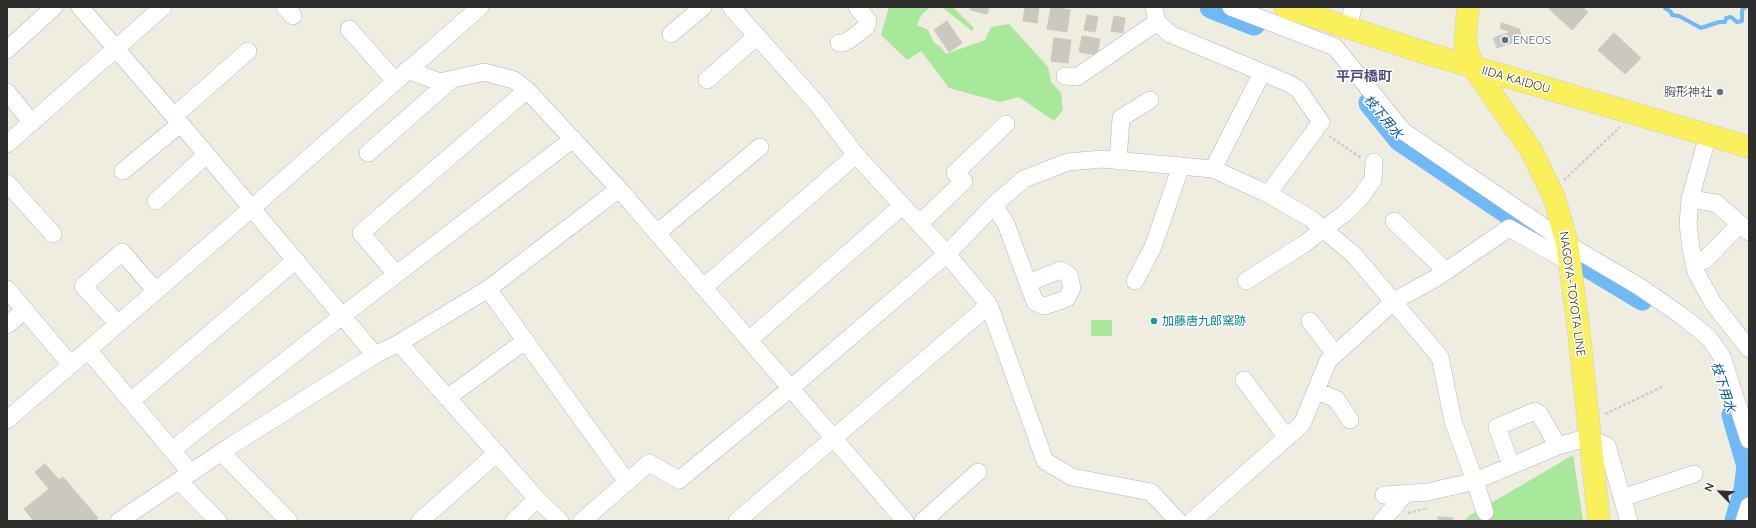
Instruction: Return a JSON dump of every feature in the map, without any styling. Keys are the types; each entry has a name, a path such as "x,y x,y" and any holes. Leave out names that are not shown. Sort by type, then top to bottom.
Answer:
{"main road":[{"name":"IIDA KAIDOU","path":"1285,7 1473,67 1749,147"},
{"name":"NAGOYA-TOYOTA LINE","path":"1468,7 1465,42 1473,67 1531,150 1551,190 1568,252 1578,324 1599,521"}],"street":[{"path":"7,50 54,7"},
{"path":"80,7 376,355"},
{"path":"671,34 703,7"},
{"path":"731,7 818,105 856,155 947,254 989,305 1045,461 1072,477 1151,492 1178,521"},
{"path":"839,43 849,40 866,27 868,21 857,7"},
{"path":"1231,7 1335,47 1404,132 1568,252"},
{"path":"1348,28 1353,7"},
{"path":"7,144 116,50 161,8"},
{"path":"7,420 252,208 473,9"},
{"path":"1065,76 1077,77 1153,11 1170,34 1298,89 1321,122 1268,194"},
{"path":"349,29 401,75 440,82 450,81 484,72 514,80 527,90 619,189 905,521"},
{"path":"707,80 757,36"},
{"path":"123,171 248,51"},
{"path":"1213,169 1262,73"},
{"path":"368,153 450,81"},
{"path":"396,274 361,233 527,90"},
{"path":"7,92 32,123"},
{"path":"1118,161 1121,118 1150,100"},
{"path":"919,224 964,181 955,173 1006,124"},
{"path":"1708,135 1690,199 1688,224 1694,264 1696,272 1713,303 1749,349"},
{"path":"172,450 396,274 573,139"},
{"path":"657,233 760,148"},
{"path":"156,201 206,155"},
{"path":"704,287 856,155"},
{"path":"582,521 649,463 679,480 791,388 947,254 994,205 1024,179 1068,162 1102,159 1213,169 1268,194 1310,218 1354,255 1440,357 1453,421 1485,512"},
{"path":"1246,281 1324,230 1360,198 1373,180 1374,164"},
{"path":"1135,281 1153,247 1181,166"},
{"path":"7,183 53,234"},
{"path":"119,521 141,515 185,477 376,355 399,343 488,289 619,189"},
{"path":"1690,199 1716,203 1744,228 1705,260 1694,264"},
{"path":"994,205 1006,224 1028,283"},
{"path":"749,340 902,206"},
{"path":"1394,221 1446,271"},
{"path":"1192,521 1288,438 1302,424 1317,391 1328,361 1335,354 1394,301 1446,271 1509,228 1602,267 1646,292 1679,314 1710,339 1722,357 1729,374 1749,440"},
{"path":"118,324 83,286 122,252 156,291"},
{"path":"132,401 296,260"},
{"path":"7,289 71,365"},
{"path":"488,289 627,482"},
{"path":"737,521 833,437 989,305"},
{"path":"7,325 24,310"},
{"path":"1310,321 1335,354"},
{"path":"447,398 526,341"},
{"path":"399,343 496,454 537,499 560,521"},
{"path":"88,350 172,450 185,477 218,521"},
{"path":"1244,380 1288,438"},
{"path":"1317,391 1336,399 1350,420"},
{"path":"1511,465 1497,427 1534,411 1540,415 1558,446"},
{"path":"1384,495 1428,492 1475,481 1558,446 1589,437 1607,446 1629,521"},
{"path":"222,453 289,521"},
{"path":"420,521 496,454"},
{"path":"923,521 978,472"},
{"path":"1622,498 1694,474"},
{"path":"1382,521 1406,493"},
{"path":"514,521 537,499"},
{"path":"1744,521 1749,506"}],"path":[{"path":"1551,190 1570,175 1622,126 1628,111"},
{"path":"1318,127 1363,160 1374,164"},
{"path":"1598,417 1664,386"}],"green space":[{"path":"889,7 931,7 922,14 917,25 928,30 934,43 941,47 946,54 985,40 991,27 1009,24 1048,67 1051,82 1061,93 1063,110 1054,121 1019,97 1000,102 949,88 921,51 907,60 881,35"},
{"path":"942,7 953,7 974,28 972,31"},
{"path":"1091,320 1112,320 1112,336 1091,336"},
{"path":"1573,455 1583,521 1464,521 1469,516"}],"building":[{"path":"971,7 989,7 987,14 970,10"},
{"path":"1025,7 1039,7 1037,23 1023,21"},
{"path":"1051,7 1070,10 1067,32 1047,29"},
{"path":"1547,7 1582,7 1588,12 1572,30"},
{"path":"1087,15 1098,17 1095,32 1084,30"},
{"path":"1114,16 1125,18 1123,33 1111,31"},
{"path":"947,21 962,43 949,52 934,30"},
{"path":"1502,23 1519,29 1517,34 1500,28"},
{"path":"1519,29 1523,39 1497,48 1493,38 1511,32 1517,34"},
{"path":"1614,33 1641,58 1625,74 1598,50"},
{"path":"1082,36 1100,39 1097,55 1079,52"},
{"path":"1054,38 1071,40 1068,63 1051,61"},
{"path":"45,464 59,480 63,477 98,518 94,521 34,521 24,509 49,489 35,472"},
{"path":"1438,517 1453,518 1452,521 1438,521"}],"waterway":[{"name":"枝下用水","path":"1211,7 1254,24"},
{"path":"1665,8 1671,12 1672,15 1679,16 1701,28 1719,22 1725,22 1726,18 1731,17 1737,22 1742,21 1742,10 1746,7"},
{"name":"枝下用水","path":"1370,103 1400,140 1551,242"},
{"name":"枝下用水","path":"1589,267 1642,299"},
{"name":"枝下用水","path":"1733,415 1748,466 1745,490 1736,521"}],"place":[{"name":"ENEOS","path":"1505,40"},
{"name":"胸形神社","path":"1720,92"},
{"name":"加藤唐九郎窯跡","path":"1154,321"}],"district":[{"name":"平戸橋町","path":"1364,77"}]}
